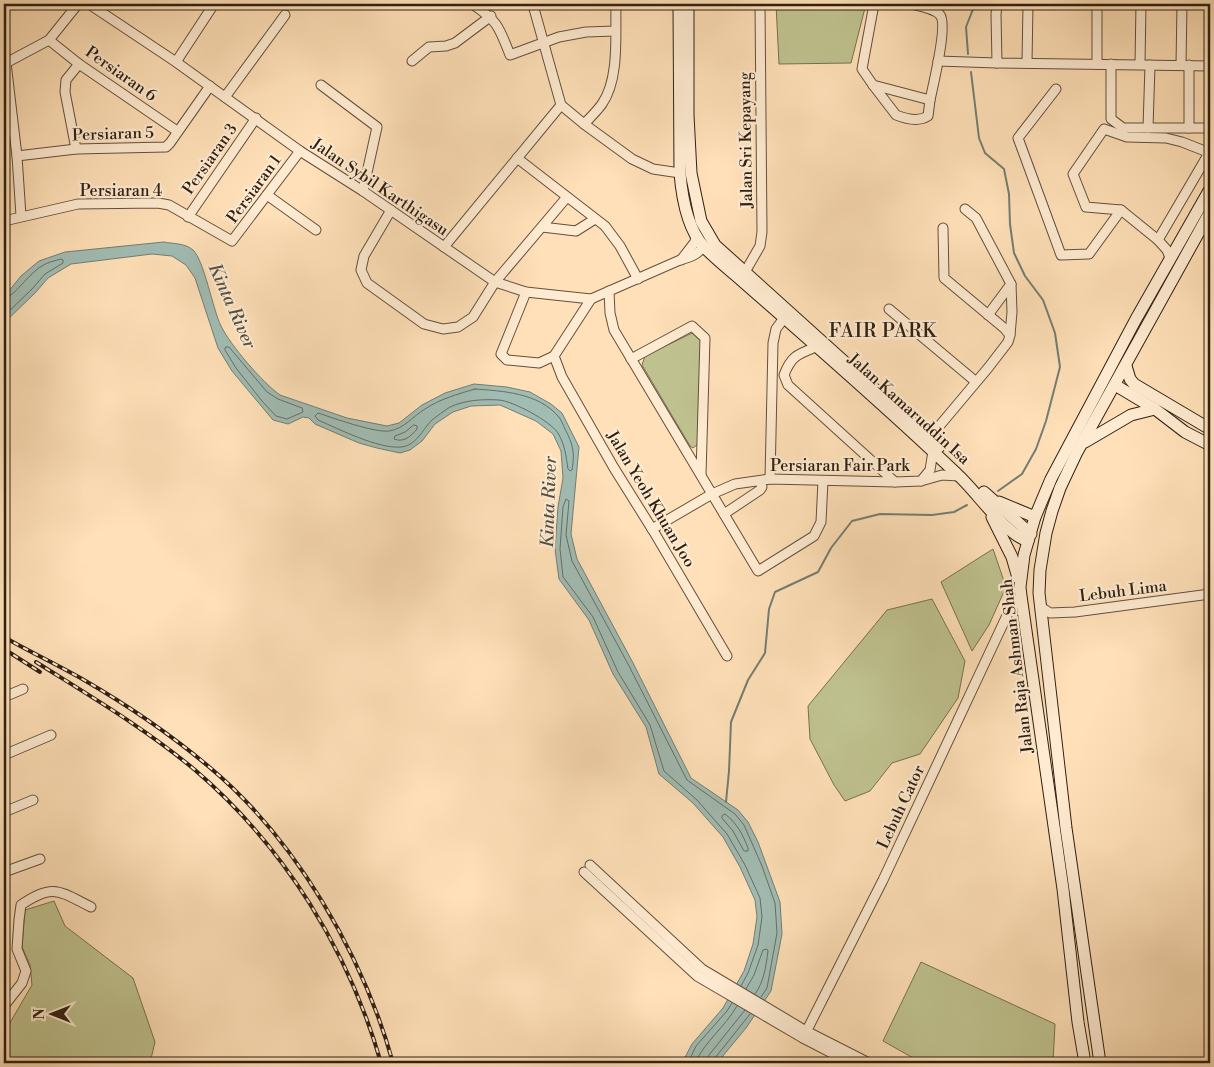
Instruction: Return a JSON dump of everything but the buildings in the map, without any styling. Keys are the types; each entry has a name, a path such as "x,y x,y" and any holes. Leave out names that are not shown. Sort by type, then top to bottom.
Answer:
{"main road":[{"name":"Jalan Kamaruddin Isa","path":"679,4 680,173 688,218 696,235 704,246 742,276 929,444 987,500 1008,528 1020,537 1030,538"},
{"name":"Jalan Kamaruddin Isa","path":"688,4 688,115 691,173 701,221 716,245 742,276 784,318 929,444 987,500"},
{"path":"680,173 694,192"},
{"name":"Jalan Raja Ashman Shah","path":"1085,1063 1078,1022 1063,889 1021,591 1022,565 1034,517 1051,479 1136,319 1210,188"},
{"name":"Jalan Raja Ashman Shah","path":"1100,1063 1066,828 1039,593 1040,565 1052,511 1074,457 1210,212"},
{"path":"701,221 699,227 705,239 704,246"},
{"path":"1136,319 1133,338 1116,374 1115,385 1155,409 1185,432 1210,445"},
{"path":"1126,366 1130,379 1134,384 1210,429"},
{"path":"1082,443 1131,415 1155,409"},
{"path":"1039,593 1034,574 1030,538 1040,531 1043,518 1062,476 1074,457"},
{"path":"987,500 1034,517"},
{"path":"987,500 1012,557 1021,591"}],"street":[{"path":"21,216 17,156 5,64 49,40 78,4"},
{"name":"Jalan Sybil Karthigasu","path":"88,4 176,62 300,151 363,191 496,282 526,292 591,299"},
{"path":"176,62 212,4"},
{"path":"472,4 491,16 500,30 510,55 544,42 586,32 615,31"},
{"path":"584,124 602,104 610,85 615,57 616,4"},
{"name":"Jalan Sri Kepayang","path":"742,276 760,246 762,232 760,4"},
{"path":"874,4 862,69 896,115 919,120 928,116 943,23 942,16 936,12 911,4"},
{"path":"997,63 996,14 997,6 1001,4"},
{"path":"1027,63 1028,4"},
{"path":"1097,4 1097,64"},
{"path":"1140,64 1141,4"},
{"path":"1182,4 1189,128"},
{"path":"534,5 562,105 584,124 632,159 653,169 680,173"},
{"path":"225,97 285,15"},
{"path":"412,61 429,47 446,46 456,43 491,16"},
{"name":"Persiaran 6","path":"49,40 79,64 177,131"},
{"path":"938,61 1210,66"},
{"path":"76,150 65,92 66,80 79,64"},
{"path":"1111,64 1111,119 1123,128 1210,128"},
{"path":"1148,128 1150,65"},
{"path":"321,85 377,127 363,191"},
{"path":"873,85 930,100"},
{"name":"Persiaran 5","path":"17,156 76,150 166,146 210,86"},
{"path":"1056,89 1018,138 1061,255 1089,254 1121,210"},
{"path":"444,247 562,105"},
{"name":"Persiaran 3","path":"188,217 256,118"},
{"path":"1158,240 1210,153 1166,138 1127,137 1104,129 1073,174 1086,207 1121,210 1158,240 1167,250 1170,258"},
{"name":"Persiaran 1","path":"230,241 234,240 300,151"},
{"path":"517,158 605,226 620,246 638,279"},
{"path":"267,195 316,230"},
{"path":"390,210 364,256 361,270 367,283 424,324 443,329 458,327 473,317 496,282 567,197"},
{"name":"Persiaran 4","path":"4,221 78,204 146,203 169,205 230,241"},
{"path":"929,444 975,381 1008,342 1010,335 1012,312 1011,284 976,218 965,209"},
{"path":"542,226 576,231 595,219"},
{"path":"943,228 944,278 1010,335"},
{"path":"680,260 695,242 696,235"},
{"path":"526,292 501,354 507,360 539,363 554,356 591,299 698,254 704,246"},
{"path":"988,315 1011,284"},
{"path":"609,291 610,313 614,330 758,571 814,536 821,522 823,481"},
{"path":"889,309 975,381"},
{"path":"770,479 773,344 776,329 784,318"},
{"path":"631,359 692,326 706,338 701,476"},
{"path":"816,347 798,354 789,363 784,375 788,385 896,482"},
{"name":"Jalan Yeoh Khuan Joo","path":"554,356 562,377 614,468 652,528 727,656"},
{"name":"Persiaran Fair Park","path":"921,481 930,470 929,444"},
{"name":"Persiaran Fair Park","path":"652,528 712,494 736,484 770,479 896,482 921,481 942,475 960,476"},
{"name":"Persiaran Fair Park","path":"724,514 760,490 762,487 760,481"},
{"name":"Lebuh Cator","path":"804,1034 877,894 1010,609 1021,591"},
{"name":"Lebuh Lima","path":"1041,607 1050,613 1075,612 1210,594"},
{"path":"4,697 23,689"},
{"path":"4,755 51,735"},
{"path":"4,812 33,800"},
{"path":"4,872 40,858"},
{"path":"587,868 697,976 776,1011 804,1034 851,1063"},
{"path":"4,1006 22,983 26,971 17,949 22,905 36,896 56,890 91,907"},
{"path":"724,987 771,1020 869,1063"}],"green space":[{"path":"776,4 866,4 851,63 779,64"},
{"path":"692,333 701,341 698,444 693,448 690,446 642,365 645,356"},
{"path":"993,549 1006,587 989,625 972,651 941,582"},
{"path":"932,599 965,661 958,698 920,754 892,763 870,791 845,801 834,785 810,739 808,706 887,610"},
{"path":"54,901 65,926 133,978 155,1042 150,1063 4,1063 4,1033 32,985 30,965 22,947 25,910"},
{"path":"921,962 1055,1024 1053,1063 922,1063 883,1041"}],"water":[{"name":"Kinta River","path":"164,242 183,245 193,250 197,255 221,326 239,353 256,373 280,395 347,418 387,426 399,423 422,405 445,393 474,384 507,387 530,392 562,413 579,447 571,534 577,559 632,661 691,778 738,810 748,822 758,842 780,902 782,934 771,991 746,1028 717,1063 682,1063 692,1044 723,1008 744,971 753,944 757,917 755,900 740,867 723,837 693,803 659,774 646,727 613,674 589,620 559,579 555,549 558,507 563,478 561,451 553,434 536,421 500,405 471,406 453,412 435,424 422,441 410,450 400,453 359,443 315,424 309,418 303,417 288,424 273,420 232,371 218,348 195,278 186,265 172,256 152,254 71,264 48,278 4,323 4,297 21,276 39,261 65,252"}],"waterway":[{"path":"968,54 966,27 975,4"},
{"path":"971,72 979,138 985,153 1004,169 1009,194 1010,224 1014,253 1025,276 1043,300 1055,333 1060,367 1046,421 1036,449 1022,474 998,491"},
{"path":"726,802 731,722 748,680 765,653 769,609 775,592 818,572 831,548 852,521 880,514 932,515 954,512 967,505"}],"railway":[{"path":"4,637 84,680 132,710 194,754 240,795 297,863 322,901 364,981 393,1063"},
{"path":"4,649 40,672"},
{"path":"36,662 117,713 176,755 227,800 257,832 285,867 332,941 351,981 381,1063"}],"district":[{"name":"FAIR PARK","path":"883,331"}]}
